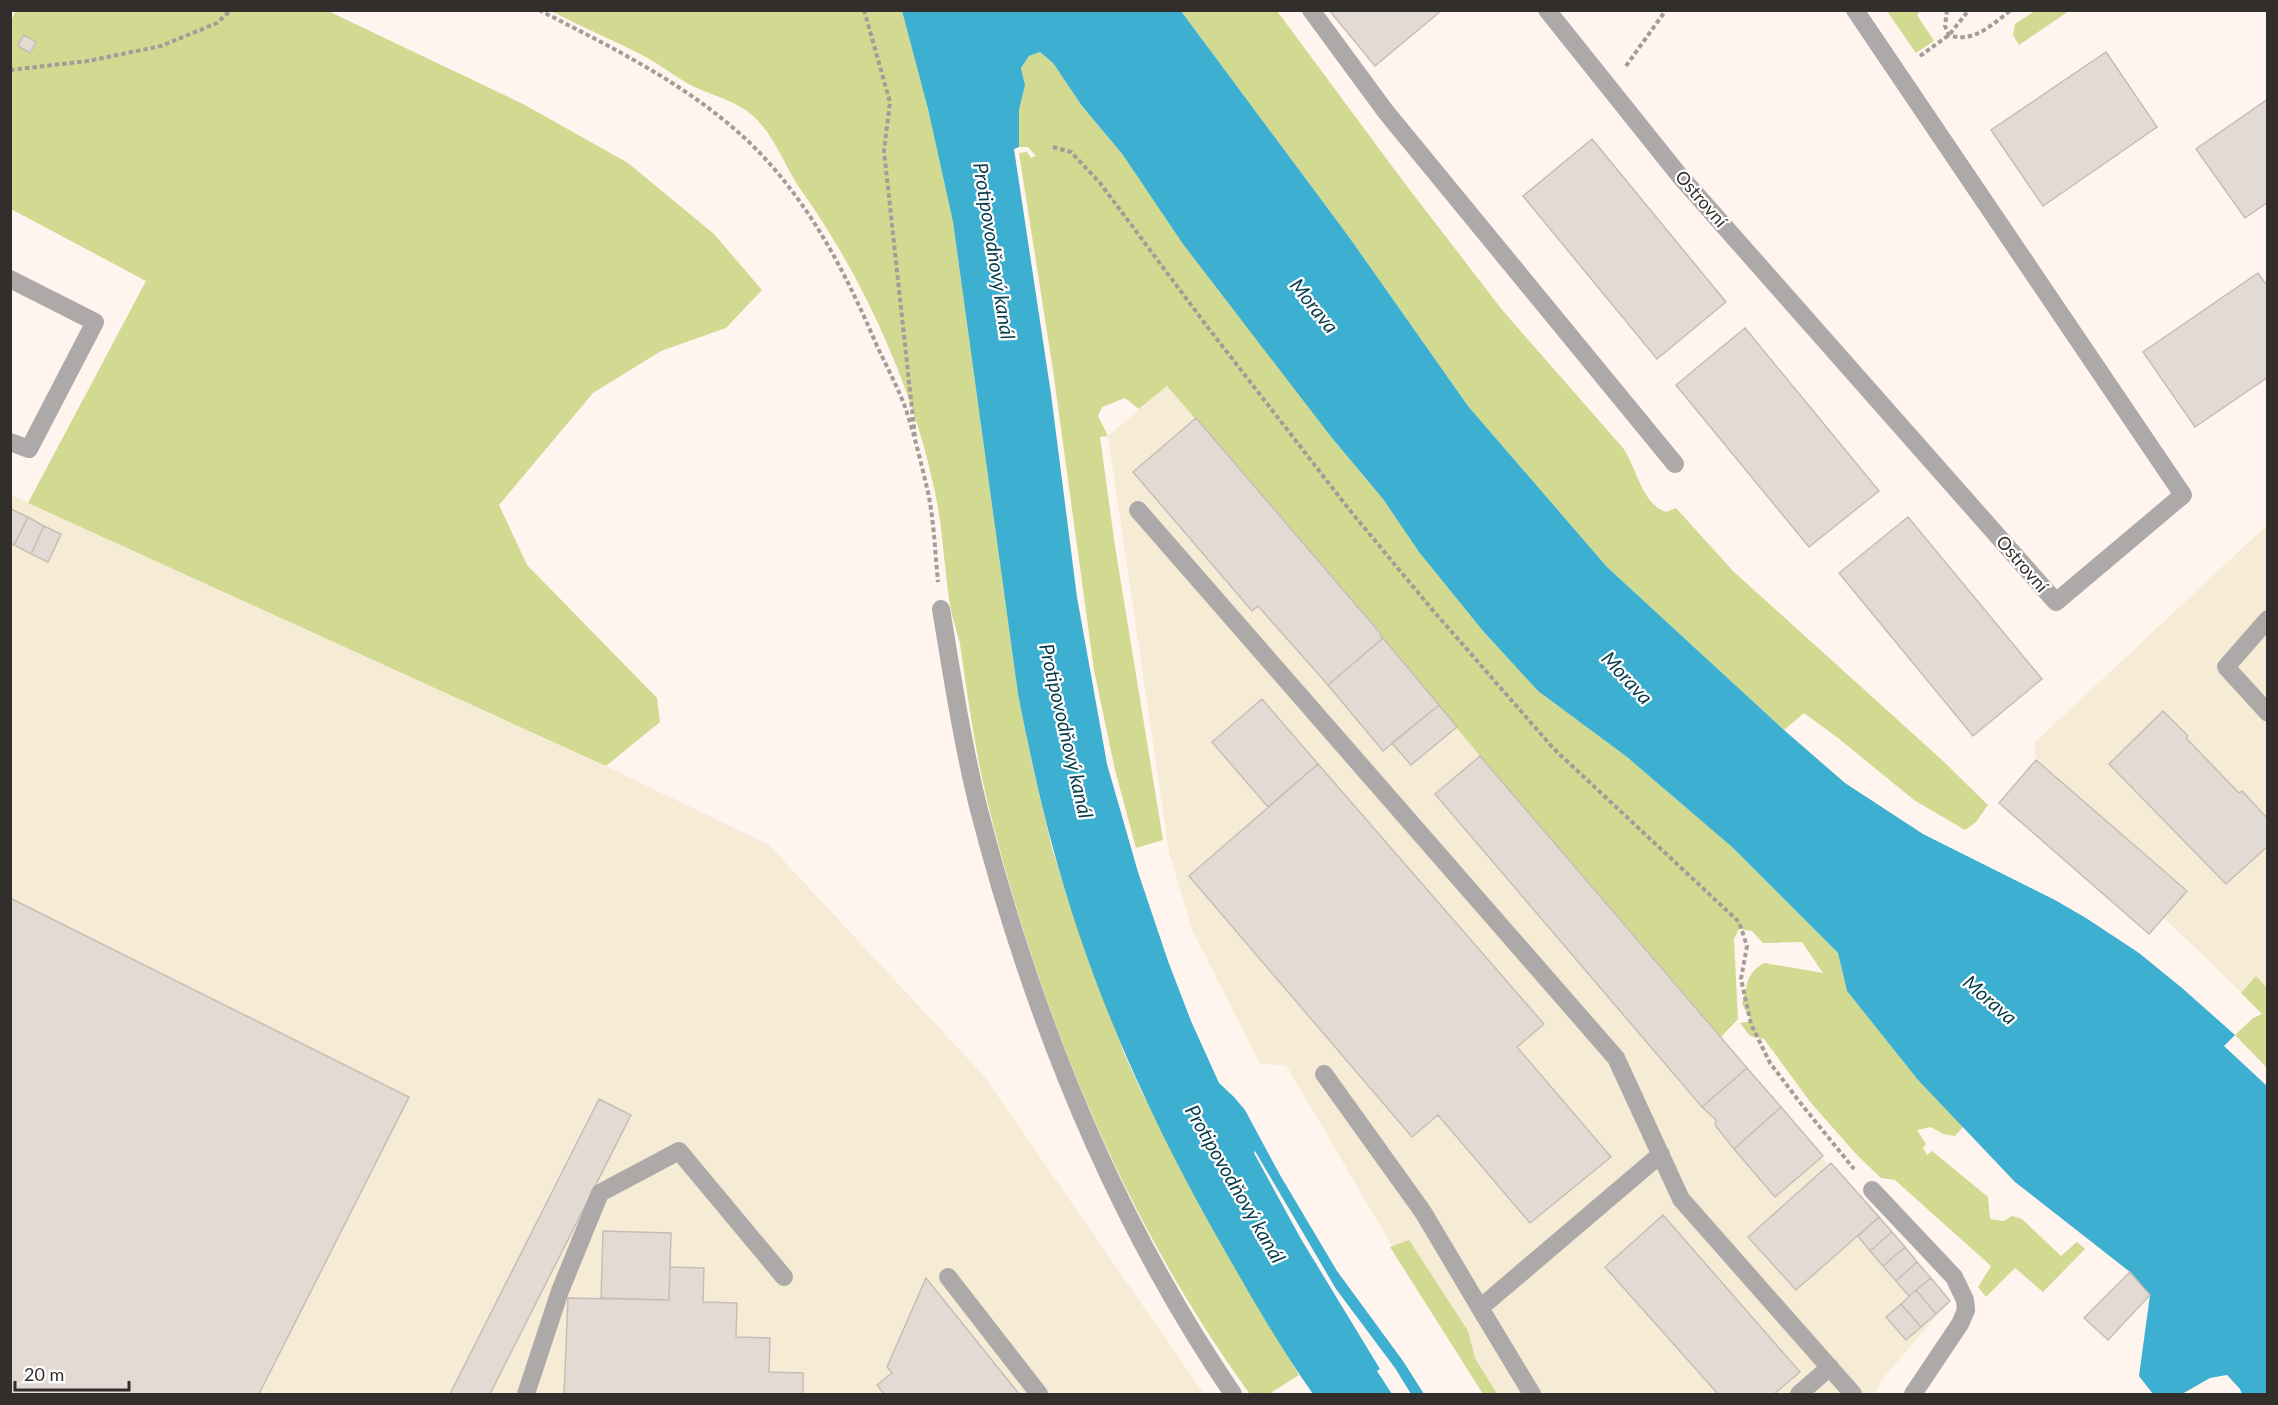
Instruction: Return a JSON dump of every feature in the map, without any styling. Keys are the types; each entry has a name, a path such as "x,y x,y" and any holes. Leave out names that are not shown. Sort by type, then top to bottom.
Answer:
{"street":[{"path":"1311,10 1386,112 1675,464"},
{"name":"Ostrovní","path":"1547,10 1679,175 2056,602 2183,495 1855,10"},
{"path":"10,279 95,322 29,449 10,442"},
{"path":"1138,510 1616,1058 1681,1199 1853,1395"},
{"path":"941,609 958,708 978,803 1002,896 1039,1004 1071,1088 1118,1194 1226,1393"},
{"path":"2268,619 2226,667 2268,713"},
{"path":"1324,1074 1423,1212 1532,1395"},
{"path":"526,1395 560,1291 600,1193 679,1151 784,1277"},
{"path":"1480,1308 1661,1154"},
{"path":"1872,1190 1954,1277 1965,1300 1966,1310 1960,1324 1913,1395"},
{"path":"948,1277 1039,1395"},
{"path":"1799,1395 1830,1368"}],"path":[{"path":"10,70 88,61 161,46 217,23 231,10"},
{"path":"539,10 620,51 670,81 713,112 749,143 781,177 807,211 858,300 904,404 928,494 941,609"},
{"path":"864,10 890,102 884,151 916,449"},
{"path":"1610,88 1666,10"},
{"path":"1947,10 1944,26 1949,35 1961,39 1980,33 2012,10"},
{"path":"1915,60 1949,35 1969,10"},
{"path":"1053,147 1071,152 1100,183 1206,325 1348,508 1430,607 1554,749 1739,921 1747,946 1741,979 1751,1024 1770,1063 1872,1190"}],"shaded area":[{"path":"1167,386 1380,633 1946,1305 1880,1382 1876,1394 1483,1394 1405,1268 1286,1065 1260,1064 1193,932 1169,852 1108,436"},
{"path":"11,495 606,766 769,845 984,1076 1204,1394 11,1394"},
{"path":"2267,525 2267,1017 2164,918 2149,934 1999,803 2036,760 2034,743"}],"green space":[{"path":"16,11 328,11 525,105 628,163 714,234 762,290 726,328 661,351 593,393 499,505 527,565 657,698 660,722 606,766 28,503 146,281 11,209 10,22"},
{"path":"551,11 902,11 928,109 953,222 1018,694 1052,848 1068,900 1124,1053 1142,1093 1244,1284 1299,1375 1269,1394 1250,1394 1204,1327 1163,1258 1125,1186 1060,1037 1009,882 983,784 960,644 950,605 938,506 926,453 899,374 865,296 773,141 752,115 729,101 687,83 646,57"},
{"path":"1181,11 1277,11 1503,311 1623,448 1651,501 1666,512 1676,508 1733,571 1942,760 1988,805 1976,822 1965,830 1914,800 1804,713 1784,730 1607,567 1468,406 1349,237"},
{"path":"1887,11 1920,11 1917,15 1934,41 1916,53"},
{"path":"2035,11 2069,11 2019,45 2013,35 2015,24"},
{"path":"1040,52 1053,63 1082,106 1123,155 1332,438 1383,499 1419,552 1483,631 1538,691 1627,757 1732,847 1838,953 1847,991 1918,1080 1963,1127 1955,1136 1943,1134 1931,1127 1917,1130 1926,1144 1923,1148 1927,1155 1932,1151 1988,1197 1990,1219 2004,1221 2012,1216 2022,1219 2061,1256 2077,1242 2085,1249 2043,1292 2015,1268 1986,1297 1978,1287 1991,1266 1895,1180 1881,1178 1858,1156 1811,1103 1764,1039 1750,1036 1740,1023 1752,1021 1742,1004 1750,976 1764,963 1823,973 1802,942 1763,943 1752,931 1739,929 1734,939 1738,1019 1721,1037 1480,756 1382,639 1380,632 1167,386 1139,409 1125,398 1102,407 1098,416 1108,436 1100,437 1115,546 1163,840 1136,848 1115,770 1094,670 1053,370 1019,153 1027,152 1031,158 1036,156 1028,147 1019,147 1019,110 1025,85 1021,68 1029,56"},
{"path":"2256,976 2267,988 2267,1068 2235,1035 2253,1018 2262,1014 2241,993"},
{"path":"1409,1240 1468,1331 1475,1358 1497,1394 1483,1394 1390,1247"}],"water":[{"name":"Protipovodňový kanál","path":"902,11 1181,11 1349,237 1468,406 1607,567 1845,783 1923,834 2086,918 2139,953 2235,1035 2224,1046 2267,1086 2267,1394 2242,1394 2227,1375 2210,1378 2182,1394 2153,1394 2139,1376 2150,1295 2130,1272 2015,1182 1918,1080 1847,991 1838,953 1732,847 1627,757 1538,691 1483,631 1419,552 1383,499 1332,438 1183,244 1123,155 1082,106 1053,63 1040,52 1029,56 1021,68 1025,85 1019,110 1019,147 1014,149 1051,394 1077,597 1107,764 1138,872 1168,961 1191,1021 1219,1083 1245,1110 1280,1175 1337,1271 1403,1361 1424,1394 1411,1394 1395,1368 1336,1289 1255,1151 1254,1153 1301,1239 1380,1369 1377,1371 1392,1394 1313,1394 1257,1306 1198,1203 1173,1154 1126,1055 1068,901 1043,810 1018,694 953,222 928,109","holes":["2142,1121 2150,1125 2237,1206 2239,1217 2231,1218 2223,1214 2135,1129"]}],"building":[{"path":"1329,10 1442,10 1375,66"},
{"path":"24,35 36,42 30,53 18,46"},
{"path":"2106,52 2157,127 2043,206 1991,130"},
{"path":"2268,99 2268,202 2245,218 2196,149"},
{"path":"1592,139 1726,302 1657,359 1523,196"},
{"path":"2258,273 2268,287 2268,377 2195,427 2143,352"},
{"path":"1745,328 1879,491 1809,547 1676,385"},
{"path":"1196,418 1380,633 1382,639 1328,685 1258,606 1252,611 1133,472"},
{"path":"11,509 28,517 14,545 10,543"},
{"path":"28,517 44,526 31,554 14,545"},
{"path":"1908,517 2042,679 1973,736 1839,573"},
{"path":"44,526 61,534 48,562 31,554"},
{"path":"1383,638 1439,705 1383,751 1328,685"},
{"path":"1262,699 1318,764 1268,807 1212,742"},
{"path":"1439,705 1457,727 1411,765 1392,743"},
{"path":"2163,711 2239,793 2242,791 2268,819 2268,846 2226,884 2109,764"},
{"path":"1480,756 1747,1068 1702,1107 1435,794"},
{"path":"2036,760 2187,891 2149,934 1999,803"},
{"path":"1318,764 1544,1024 1517,1047 1611,1157 1530,1223 1438,1115 1412,1137 1189,876"},
{"path":"10,898 409,1097 259,1394 10,1394"},
{"path":"1747,1068 1781,1107 1734,1149 1715,1125 1716,1120 1702,1107"},
{"path":"599,1099 631,1115 490,1394 450,1394"},
{"path":"1781,1107 1823,1156 1775,1197 1734,1149"},
{"path":"1831,1163 1879,1217 1796,1290 1748,1237"},
{"path":"1663,1215 1800,1372 1774,1394 1718,1394 1605,1267"},
{"path":"1879,1217 1892,1232 1870,1251 1858,1236"},
{"path":"603,1231 671,1233 669,1300 601,1298"},
{"path":"1892,1232 1905,1247 1883,1266 1870,1251"},
{"path":"1905,1247 1917,1262 1896,1281 1883,1266"},
{"path":"1917,1262 1931,1278 1909,1296 1896,1281"},
{"path":"670,1267 704,1268 703,1302 737,1303 736,1337 770,1338 769,1372 803,1373 803,1394 564,1394 568,1298 669,1300"},
{"path":"2130,1272 2150,1295 2108,1340 2084,1318"},
{"path":"926,1278 1019,1394 884,1394 877,1385 892,1373 887,1367"},
{"path":"1931,1278 1950,1301 1936,1314 1916,1290"},
{"path":"1916,1290 1936,1314 1921,1327 1901,1304"},
{"path":"1901,1304 1921,1327 1906,1340 1886,1317"}],"waterway":[{"name":"Morava","path":"2065,1065 2207,1185 2268,1250"}]}
